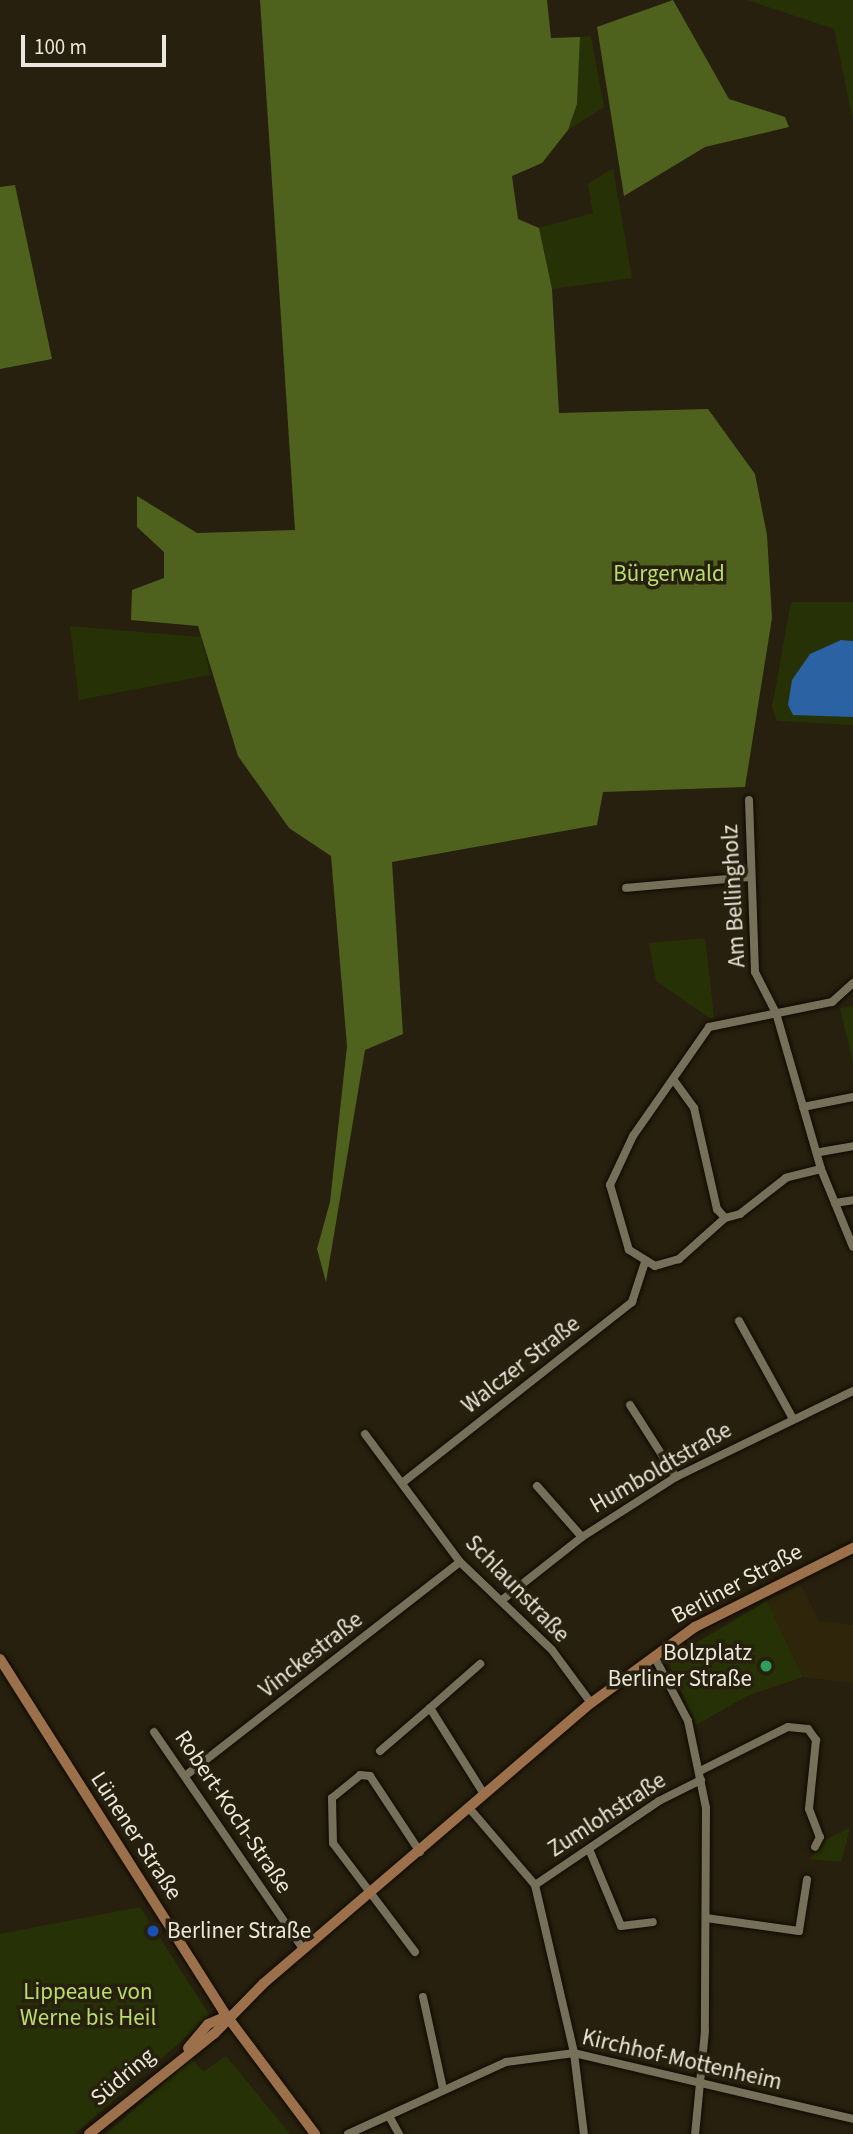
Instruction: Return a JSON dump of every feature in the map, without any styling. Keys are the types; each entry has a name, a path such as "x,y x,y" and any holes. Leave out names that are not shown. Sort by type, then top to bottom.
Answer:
{"street":[{"name":"Am Bellingholz","path":"749,800 748,877 755,972 776,1013 803,1107 820,1152 821,1169 853,1247"},
{"path":"626,888 748,877"},
{"path":"821,1169 786,1178 740,1214 725,1218 679,1259 644,1264 629,1250 610,1185 618,1160 709,1027 832,1002 853,983"},
{"path":"673,1079 694,1108 717,1209 725,1218"},
{"path":"803,1107 853,1097"},
{"path":"820,1152 853,1146"},
{"path":"835,1203 853,1200"},
{"name":"Walczer Straße","path":"402,1483 632,1302 644,1264"},
{"path":"739,1321 792,1418"},
{"name":"Humboldtstraße","path":"502,1600 582,1537 676,1476 853,1391"},
{"path":"630,1405 676,1476"},
{"name":"Schlaunstraße","path":"365,1434 460,1562 552,1650 591,1703"},
{"path":"537,1486 582,1537"},
{"name":"Berliner Straße","path":"227,2016 591,1703 654,1656 727,1609 853,1548"},
{"name":"Vinckestraße","path":"185,1776 460,1562"},
{"path":"654,1656 688,1721 701,1776 708,1845 702,2083 695,2134"},
{"name":"Lünener Straße","path":"0,1659 227,2016 315,2134"},
{"path":"380,1751 480,1664"},
{"path":"430,1708 484,1794"},
{"name":"Zumlohstraße","path":"535,1885 659,1801 788,1727 808,1728 816,1740 809,1809 820,1837 815,1847"},
{"name":"Robert-Koch-Straße","path":"154,1732 303,1949"},
{"path":"415,1952 367,1896 330,1835 332,1798 345,1785 370,1776 420,1852"},
{"path":"469,1808 535,1885 574,2053 584,2134"},
{"path":"589,1849 621,1926 653,1922"},
{"path":"706,1919 799,1931 807,1880"},
{"path":"423,1997 443,2089"},
{"name":"Südring","path":"89,2134 184,2053 214,2034 227,2016"},
{"name":"Kirchhof-Mottenheim","path":"348,2134 506,2062 574,2053 853,2119"},
{"path":"389,2116 398,2134"}],"shaded area":[{"path":"801,1585 819,1621 853,1625 853,1683 803,1677 767,1601"}],"green space":[{"name":"Bürgerwald","path":"260,0 547,0 551,38 580,37 577,104 568,130 542,163 512,176 518,219 539,228 552,289 559,413 708,409 755,474 767,535 772,618 745,787 603,792 597,825 392,862 403,1034 365,1050 326,1282 317,1249 330,1202 347,1046 331,856 289,828 238,756 198,626 131,620 132,590 164,578 164,552 137,527 137,496 197,533 295,530"},
{"path":"673,0 729,99 785,117 789,127 705,147 624,196 597,27"},
{"path":"747,0 853,0 853,120 834,29"},
{"path":"591,36 604,107 568,130 577,104 580,37"},
{"path":"613,168 632,278 552,289 539,228 593,213 588,184"},
{"path":"15,185 52,359 0,369 0,187"},
{"path":"791,602 853,602 853,641 841,640 841,715 853,717 853,725 777,721 772,707"},
{"path":"70,626 201,637 210,675 79,700"},
{"path":"705,938 714,1017 711,1019 656,981 649,943"},
{"path":"853,1006 853,1063 840,1008"},
{"path":"767,1601 803,1677 747,1696 696,1725 667,1660"},
{"path":"850,1828 841,1862 810,1859 823,1841"},
{"name":"Lippeaue von Werne bis Heil","path":"140,1907 210,2016 75,2134 0,2134 0,1934"},
{"path":"226,2056 290,2134 106,2134 192,2058 203,2072"}],"water":[{"path":"841,640 853,641 853,717 793,715 788,705 792,680 810,654"}],"place":[{"name":"Bolzplatz Berliner Straße","path":"766,1666"},
{"name":"Berliner Straße","path":"153,1931"}]}
